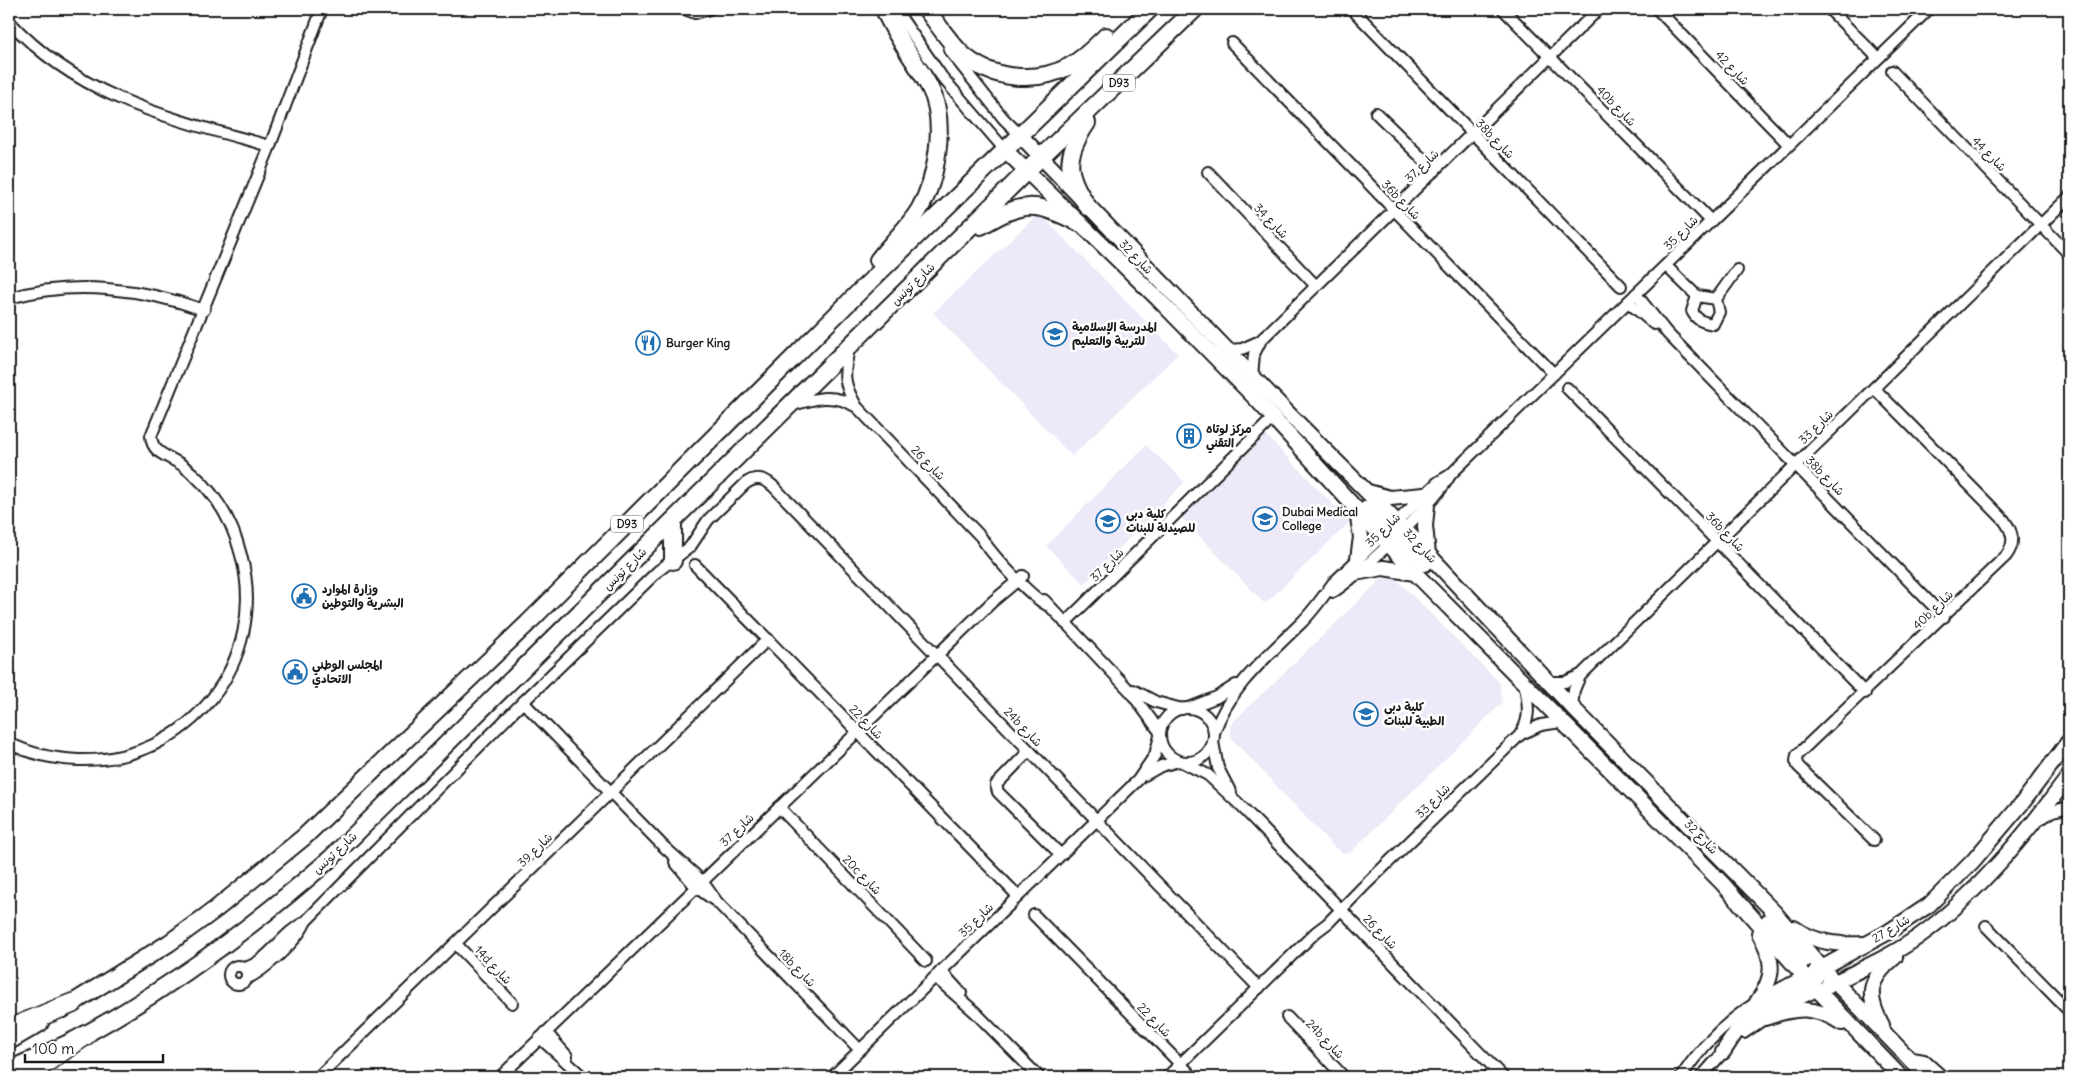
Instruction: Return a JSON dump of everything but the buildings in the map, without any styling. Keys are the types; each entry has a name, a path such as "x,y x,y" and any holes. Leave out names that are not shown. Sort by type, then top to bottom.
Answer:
{"highway":[{"path":"9,1029 73,1003"},
{"path":"25,1077 86,1034"}],"main road":[{"path":"858,293 869,270 906,228 920,208 928,186 940,136 940,120 930,89 893,28 884,9"},
{"path":"926,9 955,46 970,61 990,71 1023,77 1047,74 1070,66 1090,51 1134,9"},
{"name":"D93","path":"9,1041 154,953 208,915 304,837 535,616 858,293 1150,9"},
{"name":"شارع تونس","path":"9,1070 86,1034 189,971 285,898 337,852 1041,157 1195,9"},
{"path":"1088,207 1072,181 1070,153 1078,136 1106,96"},
{"path":"959,239 1006,211 1028,206 1048,208 1079,223"},
{"path":"673,521 673,554"}],"street":[{"path":"9,743 31,752 67,759 106,759 125,755 160,741 189,723 208,704 229,673 242,641 247,616 247,590 242,556 231,525 215,498 194,476 170,457 159,453 151,441 151,432 203,313 269,149 322,9"},
{"path":"685,9 695,13 709,9"},
{"name":"شارع 32","path":"895,9 942,77 1005,150 1158,299 1273,418 1357,510 1428,554 1572,707 1775,914 1854,1030 1901,1077"},
{"name":"شارع 32","path":"919,9 975,84 1020,135 1252,376 1365,490 1415,573 1723,884 1748,913 1819,979 1889,1038 1927,1077"},
{"name":"38b شارع","path":"1352,9 1621,286"},
{"name":"40b شارع","path":"1503,9 1710,222"},
{"name":"شارع 37","path":"1252,376 1254,354 1261,340 1599,9"},
{"name":"شارع 42","path":"1657,9 1789,145"},
{"path":"1829,9 1878,58"},
{"name":"شارع 35","path":"1213,737 1226,705 1243,680 1326,595 1355,573 1392,532 1425,500 1444,487 1450,475 1929,9"},
{"path":"9,21 42,53 91,86 146,109 236,138 243,143 269,149"},
{"name":"36b شارع","path":"1232,43 1554,374"},
{"name":"شارع 44","path":"1892,71 2069,254"},
{"path":"1376,113 1434,171"},
{"name":"شارع 34","path":"1208,172 1316,286"},
{"name":"شارع 33","path":"1572,707 1574,690 1581,675 2069,197"},
{"path":"1666,266 1697,296 1716,299"},
{"path":"1697,296 1692,312 1700,321 1712,324 1719,312 1716,299 1737,270"},
{"path":"9,298 38,292 84,288 128,291 168,300 203,313"},
{"name":"38b شارع","path":"1632,298 1944,616"},
{"name":"شارع 37","path":"1228,350 1242,349 1261,340"},
{"name":"شارع 26","path":"850,346 844,374 845,382 857,407"},
{"name":"36b شارع","path":"1567,388 1864,693"},
{"name":"40b شارع","path":"1874,388 2004,520 2012,531 2012,544 2006,556 1799,753 1796,761 1798,766 1874,840"},
{"name":"شارع 26","path":"789,406 828,397 847,401 857,407 981,537 992,544 1035,597 1047,605 1122,682 1146,711 1160,734"},
{"name":"شارع 37","path":"1065,624 1273,418"},
{"path":"1300,447 1316,454 1454,593 1470,599"},
{"name":"24b شارع","path":"690,547 708,520 745,484 756,479 770,483 1259,988"},
{"path":"1365,490 1380,497 1425,500 1424,526 1428,554"},
{"path":"1357,510 1361,537 1358,559"},
{"name":"شارع 35","path":"1326,595 1333,583 1358,559 1392,532"},
{"path":"673,554 690,547"},
{"path":"305,922 295,939 262,970 238,984 229,978 232,968 238,966 244,968 256,963 293,930 305,922 673,554 690,547"},
{"name":"شارع 22","path":"695,566 1018,896"},
{"path":"1355,573 1383,568 1415,573"},
{"name":"شارع 37","path":"500,1077 992,602 999,590 1019,576"},
{"name":"شارع 39","path":"318,1077 768,639"},
{"name":"شارع 33","path":"1548,682 1565,682 1581,675"},
{"name":"شارع 35","path":"1185,709 1217,697 1243,680"},
{"name":"شارع 26","path":"1122,682 1156,702 1185,709"},
{"name":"شارع 33","path":"1167,1077 1316,932 1322,922 1340,909 1354,891 1363,887 1521,734 1526,726 1529,710 1526,686"},
{"name":"18b شارع","path":"523,702 860,1050"},
{"path":"1185,709 1195,710 1208,718 1213,737 1205,755 1198,760 1180,762 1165,752 1160,734 1168,717 1185,709"},
{"name":"شارع 33","path":"1521,734 1540,724 1561,722"},
{"name":"شارع 35","path":"832,1077 1138,780 1150,764 1160,734"},
{"name":"شارع 26","path":"1213,737 1218,768 1239,804"},
{"name":"شارع 27","path":"1701,1077 1723,1052 1765,1018 1867,944 1904,923 1929,904 1973,861 2023,802 2069,741"},
{"path":"1029,751 996,785 998,792 1061,855"},
{"name":"شارع 35","path":"1138,780 1153,770 1180,762"},
{"name":"شارع 26","path":"1180,762 1208,775 1239,804 1497,1075"},
{"name":"شارع 27","path":"1681,1077 1706,1043 1721,1028 1756,1002 1819,979 1917,938 1960,901 2030,826 2069,776"},
{"name":"20c شارع","path":"779,807 926,961"},
{"path":"2030,826 2053,811 2069,807"},
{"path":"1723,884 1761,914 1819,979 1884,1043 1907,1057 1924,1060 1943,1077"},
{"path":"1723,1052 1736,1032 1752,1017 1901,935 1917,921 1929,904"},
{"path":"1748,913 1768,949 1771,963 1769,981 1756,1002"},
{"path":"1775,914 1810,938 1836,944 1867,944"},
{"name":"شارع 22","path":"1034,915 1193,1077"},
{"path":"1986,926 2069,1012"},
{"path":"1889,1038 1872,1004 1873,984 1883,967 1917,938"},
{"name":"14d شارع","path":"456,944 512,1003"},
{"path":"244,968 246,979"},
{"path":"938,974 1040,1077"},
{"path":"1765,1018 1795,1008 1812,1010 1831,1016 1854,1030"},
{"name":"24b شارع","path":"1287,1017 1344,1077"},
{"path":"543,1035 582,1076"}],"shaded area":[{"name":"المدرسة الإسلامية للتربية والتعليم","path":"1039,213 1178,354 1072,456 933,313"},
{"name":"Dubai Medical College","path":"1266,435 1350,522 1265,604 1181,517"},
{"name":"كلية دبي للصيدلة للبنات","path":"1146,445 1185,482 1084,584 1046,546"},
{"name":"كلية دبي الطبية للبنات","path":"1381,579 1396,579 1500,683 1502,703 1350,853 1343,853 1334,847 1231,738 1230,725"}],"place":[{"name":"المدرسة الإسلامية للتربية والتعليم","path":"1055,334"},
{"name":"Burger King","path":"648,343"},
{"name":"مركز لوتاه التقني","path":"1189,436"},
{"name":"Dubai Medical College","path":"1265,519"},
{"name":"كلية دبي للصيدلة للبنات","path":"1108,521"},
{"name":"وزارة الموارد البشرية والتوطين","path":"304,596"},
{"name":"المجلس الوطني الاتحادي","path":"295,672"},
{"name":"كلية دبي الطبية للبنات","path":"1366,714"}]}
